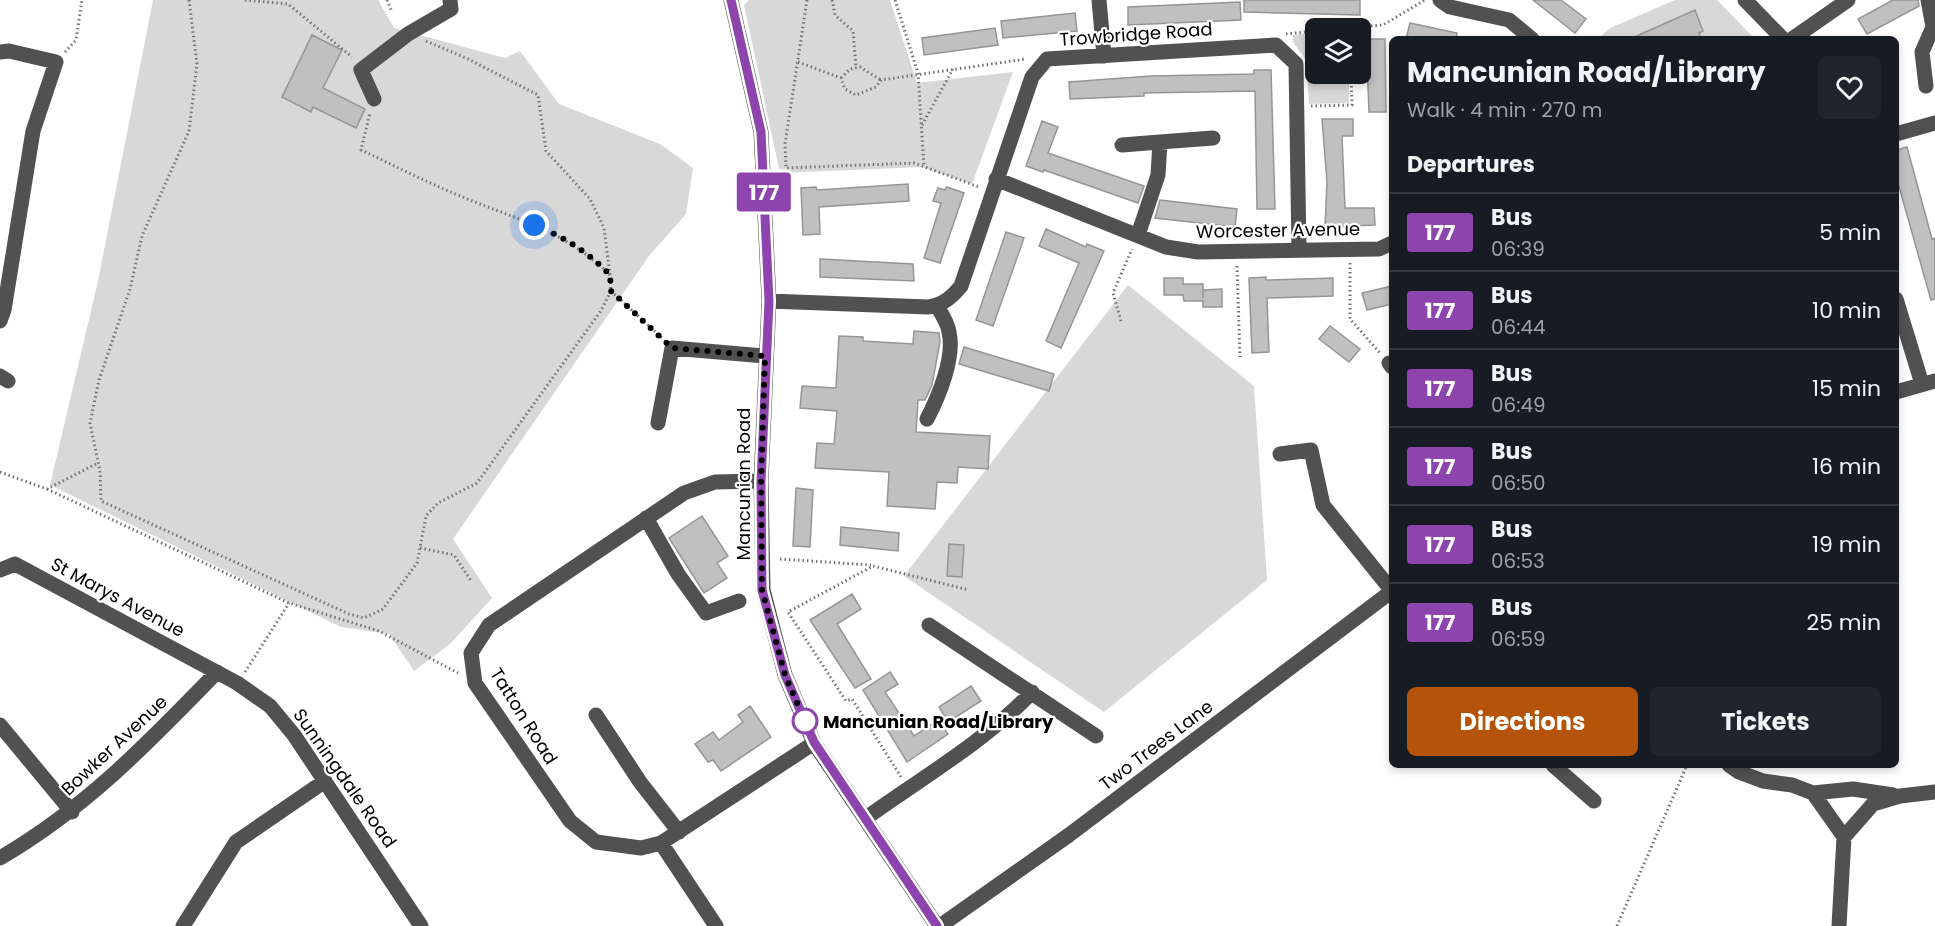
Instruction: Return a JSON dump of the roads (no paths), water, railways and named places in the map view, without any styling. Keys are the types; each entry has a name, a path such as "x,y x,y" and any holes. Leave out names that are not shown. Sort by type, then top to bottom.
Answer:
{"street":[{"name":"Mancunian Road","path":"731,0 761,132 769,301 761,482 762,590 785,675 814,742 939,926"},
{"path":"1099,0 1104,56"},
{"path":"1440,0 1450,7 1509,20 1528,36"},
{"path":"1745,0 1780,36"},
{"path":"1796,36 1848,0"},
{"path":"1926,86 1922,52 1933,27 1928,0"},
{"path":"374,99 361,70 451,4"},
{"name":"Trowbridge Road","path":"937,306 951,297 961,286 1032,77 1047,59 1276,45 1296,64 1299,250"},
{"path":"0,321 4,310 33,131 56,62 4,51"},
{"path":"1899,133 1935,123"},
{"path":"1122,146 1213,138"},
{"path":"1136,240 1158,175 1160,142"},
{"name":"Worcester Avenue","path":"996,179 1136,240 1166,247 1198,252 1379,249 1389,244"},
{"path":"769,301 937,306 950,332 948,356 944,382 927,418"},
{"path":"1899,307 1928,382 1899,391"},
{"path":"658,423 672,348 765,356"},
{"path":"1280,454 1311,450 1323,505 1389,587"},
{"name":"Tatton Road","path":"761,482 715,482 684,493 489,625 471,653 476,682 570,821 596,842 641,848 661,843 814,742"},
{"path":"646,518 678,574 706,613 739,601"},
{"name":"St Marys Avenue","path":"0,570 15,564 217,672"},
{"name":"Two Trees Lane","path":"939,926 1079,828 1389,593"},
{"path":"929,625 1096,736"},
{"name":"Sunningdale Road","path":"217,672 270,706 294,735 421,926"},
{"name":"Bowker Avenue","path":"0,858 72,812 129,763 217,672"},
{"path":"866,818 988,730 1018,707 1032,692"},
{"path":"596,715 640,782 679,832"},
{"path":"0,725 72,812"},
{"path":"1556,768 1594,801"},
{"path":"1733,768 1763,781 1792,785 1813,793 1853,789 1900,795 1935,792"},
{"path":"183,926 236,842 325,781"},
{"path":"1813,793 1844,837"},
{"path":"1839,926 1844,837 1873,804 1900,795"},
{"path":"661,843 716,926"}],"place":[{"name":"Mancunian Road/Library","path":"805,721"}]}
